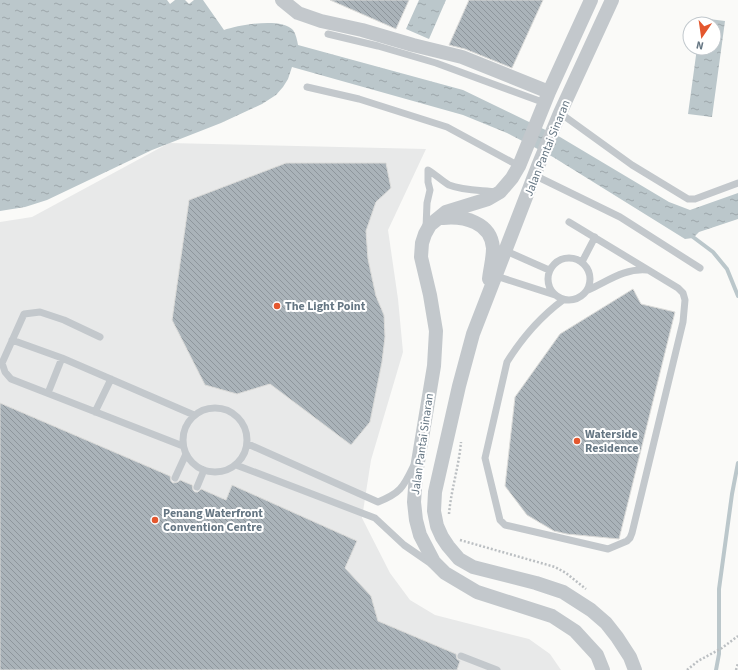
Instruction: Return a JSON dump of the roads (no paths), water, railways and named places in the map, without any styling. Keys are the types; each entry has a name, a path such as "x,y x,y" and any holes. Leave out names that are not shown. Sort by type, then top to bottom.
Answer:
{"street":[{"path":"282,0 298,13 321,21 362,30 462,57 545,102"},
{"name":"Jalan Pantai Sinaran","path":"591,0 545,102 521,161 500,192 488,199 446,212 430,225 425,234 422,243 421,257 430,295 436,331 434,366 416,474 414,502 416,520 420,535 434,562 444,573 477,592 552,616 575,631 597,655 603,670"},
{"name":"Jalan Pantai Sinaran","path":"612,0 560,113 536,170 473,334 457,394 435,492 434,511 437,526 448,546 459,559 473,567 536,583 563,592 591,610 606,623 630,657 636,670"},
{"name":"Jalan Pantai Sinaran","path":"439,218 453,217 475,221 483,227 489,236 493,246 488,298"}],"lane":[{"path":"328,34 378,46 436,63 545,102"},
{"path":"307,87 359,99 447,127 521,161"},
{"path":"560,113 632,165 688,199 695,199 738,184"},
{"path":"425,234 427,203 430,190 428,170 448,184 461,188 500,192"},
{"path":"536,170 620,217 700,268"},
{"path":"563,300 535,323 508,362 485,458 500,520 505,525 608,549 627,541 632,533 683,322 685,300 683,293 673,284 569,222"},
{"path":"582,262 595,237"},
{"path":"506,251 549,270"},
{"path":"555,295 549,288 547,279 549,270 553,264 567,257 575,258 587,267 590,274 588,290"},
{"path":"496,276 555,295 563,300 573,300 582,297 588,290 626,271 638,269 649,270"},
{"path":"100,337 64,320 40,312 24,314 2,363 5,372 11,379 183,446"},
{"path":"12,340 62,358 194,415"},
{"path":"48,393 62,358"},
{"path":"95,412 111,379"},
{"path":"209,408 226,409 234,413 240,419 245,426 248,444 242,458 236,464 221,472 212,472 204,470 190,461 183,446 183,437 184,429 188,421 194,415 209,408"},
{"path":"248,444 378,502 392,496 405,485 419,454"},
{"path":"175,478 186,454"},
{"path":"236,464 375,518 404,545 444,573"},
{"path":"197,488 204,470"},
{"path":"461,656 497,670"}],"water":[{"path":"0,0 167,0 170,4 175,0 185,0 189,4 194,0 203,0 224,30 260,23 287,26 293,30 296,35 298,45 463,90 560,137 669,202 690,210 738,193 738,219 699,232 693,238 685,239 553,157 507,133 463,115 292,67 288,79 283,87 276,95 262,104 221,123 152,150 47,200 25,207 0,211"},
{"path":"419,0 446,0 429,39 406,29"},
{"path":"722,21 725,21 722,43"},
{"path":"696,56 720,56 712,117 688,114"}],"waterway":[{"path":"689,234 713,252 727,269 738,296"},
{"path":"716,670 719,654 719,589 732,494 738,463"}],"place":[{"name":"The Light Point","path":"277,306"},
{"name":"Waterside Residence","path":"577,441"},
{"name":"Penang Waterfront Convention Centre","path":"155,520"}]}
